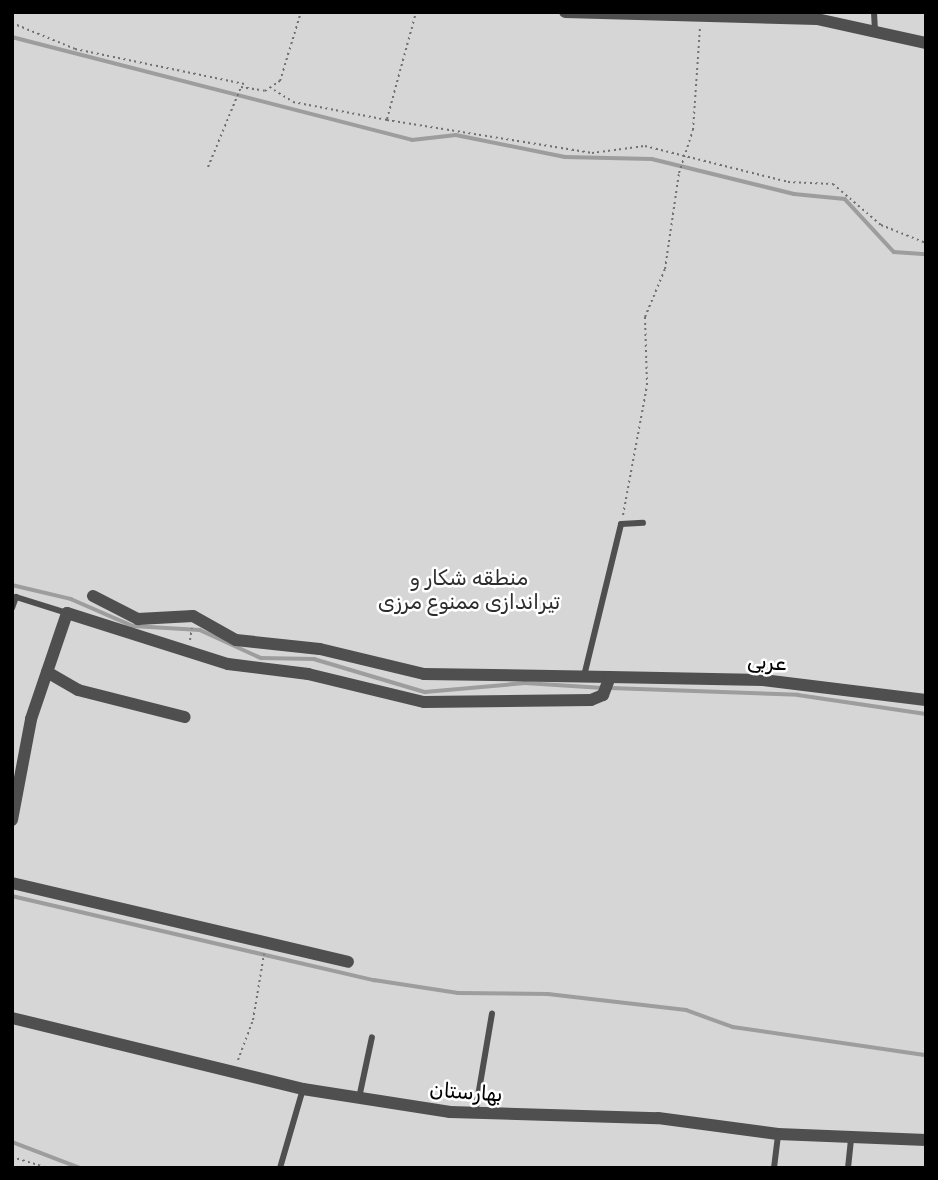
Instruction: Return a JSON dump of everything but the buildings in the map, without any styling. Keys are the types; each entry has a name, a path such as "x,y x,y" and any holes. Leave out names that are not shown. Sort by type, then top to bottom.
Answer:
{"street":[{"path":"572,13 699,20 817,19 876,36 926,43"},
{"path":"12,820 47,672 67,613 228,664 308,674 424,702 591,700 607,685 584,676 424,674 320,649 236,640 193,616 138,619 93,596"},
{"path":"47,672 78,691 185,717"},
{"name":"عربی","path":"607,685 763,680 926,700"},
{"path":"12,883 348,962"},
{"name":"بهارستان","path":"12,1018 359,1100 475,1114 657,1118 778,1134 926,1140"}],"lane":[{"path":"874,12 876,36"},
{"path":"584,676 621,524 643,523"},
{"path":"12,608 16,597 67,613"},
{"path":"475,1114 492,1013"},
{"path":"359,1100 372,1037"},
{"path":"280,1168 303,1088"},
{"path":"774,1168 778,1134"},
{"path":"848,1168 851,1139"}],"path":[{"path":"274,90 301,12"},
{"path":"387,120 416,12"},
{"path":"621,524 647,384 645,317 665,269 682,156 696,103 699,20"},
{"path":"12,23 75,49 274,90 293,102 592,153 645,146 788,182 833,184 881,225 926,243"},
{"path":"208,167 244,84"},
{"path":"233,1072 253,1020 265,950"},
{"path":"12,1157 49,1168"}],"green space":[{"name":"منطقه شکار و تیراندازی ممنوع مرزی","path":"12,12 926,12 926,1168 12,1168"}],"waterway":[{"path":"12,37 412,140 456,135 565,157 652,159 794,194 845,199 894,252 926,254"},
{"path":"12,585 71,599 133,626 200,630 261,658 314,659 425,692 525,683 603,688"},
{"path":"611,688 798,695 926,714"},
{"path":"12,896 374,980 458,993 548,994 686,1010 733,1027 926,1055"},
{"path":"12,1142 80,1168"}]}
